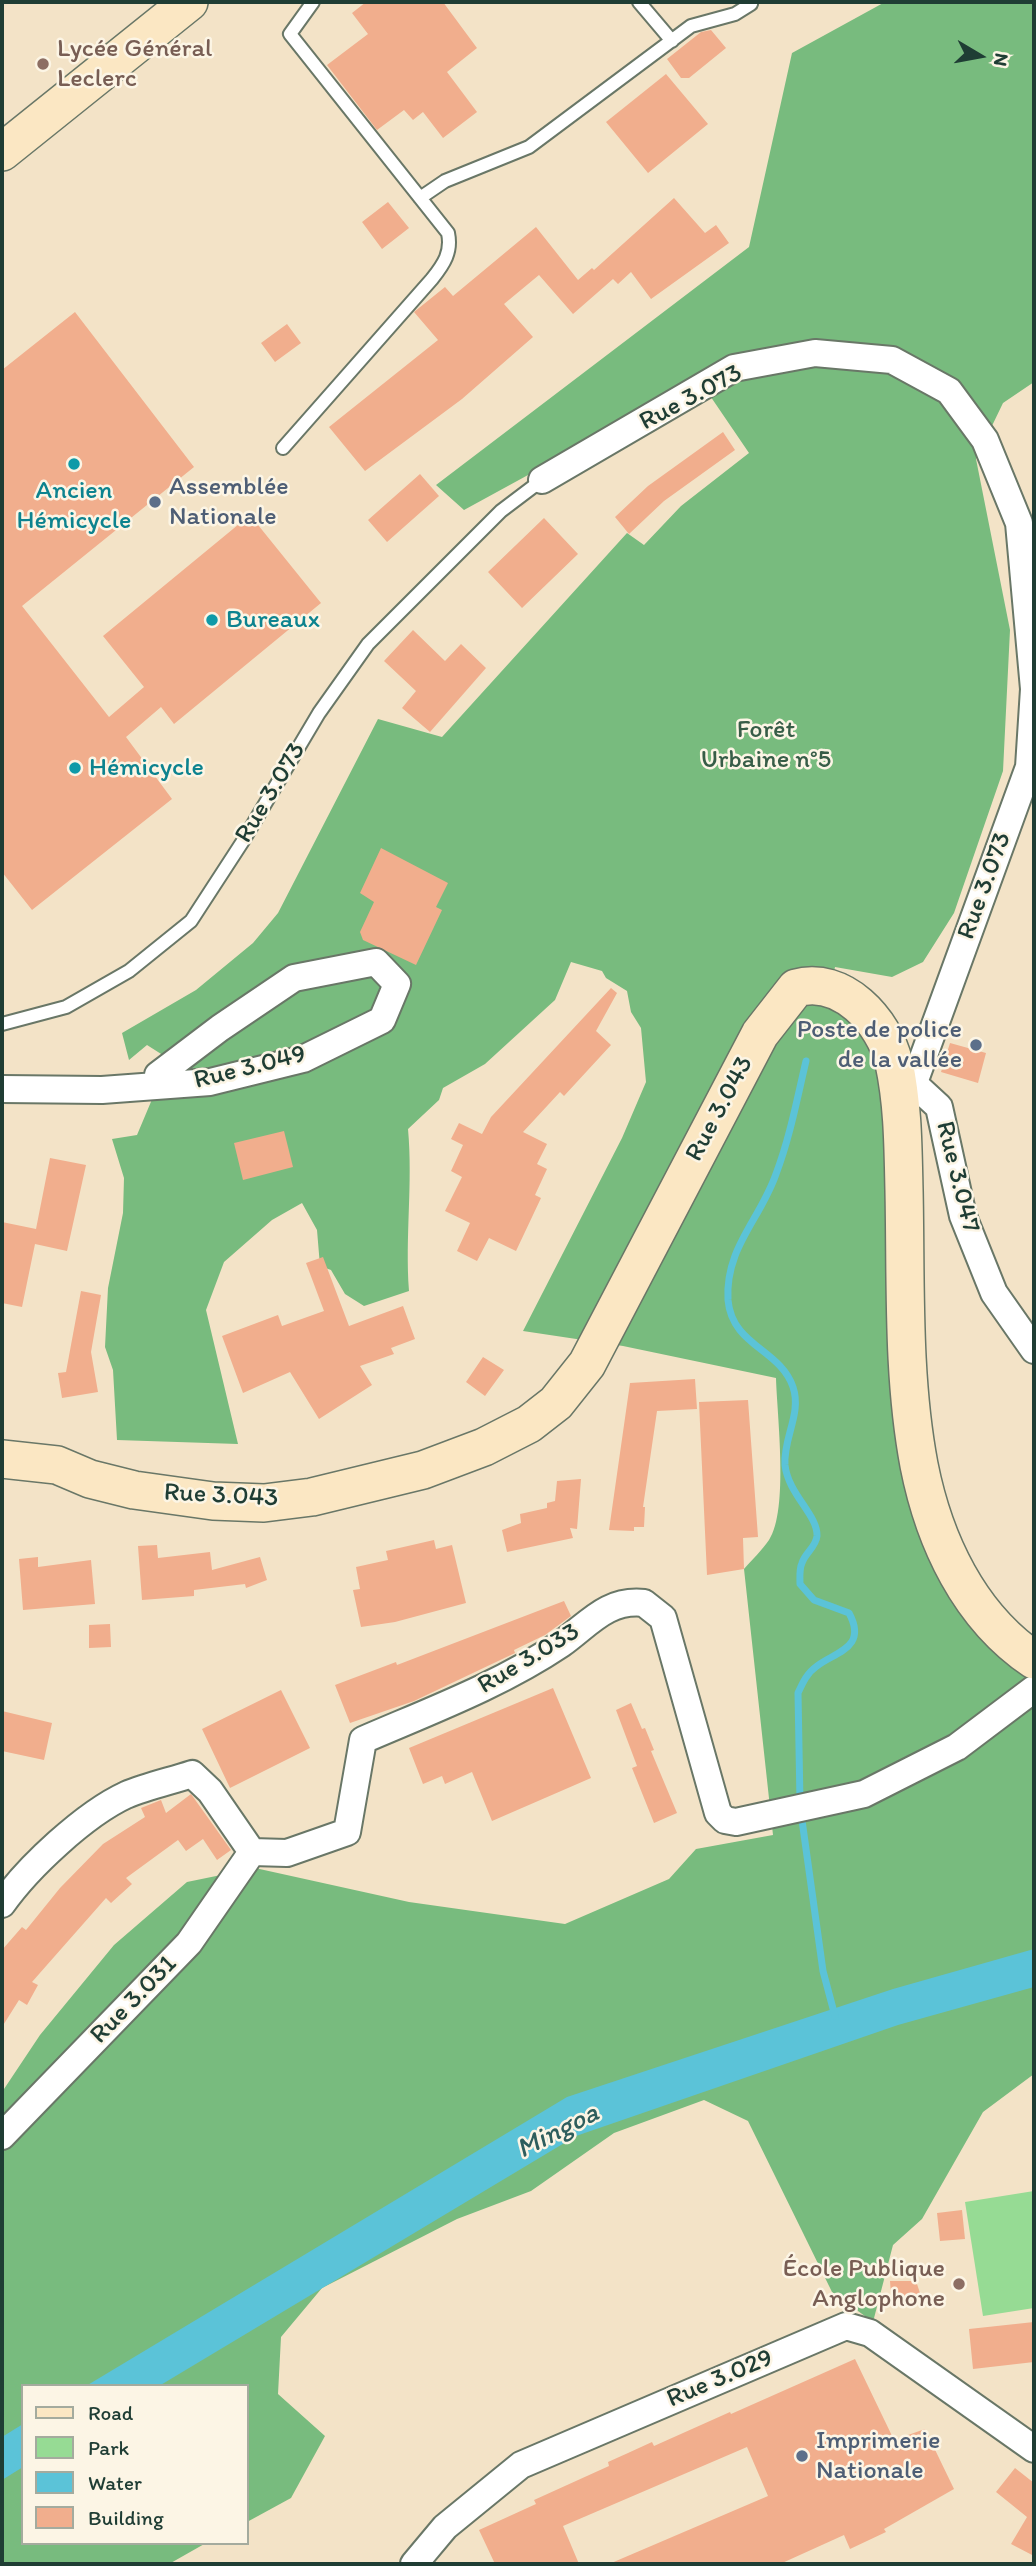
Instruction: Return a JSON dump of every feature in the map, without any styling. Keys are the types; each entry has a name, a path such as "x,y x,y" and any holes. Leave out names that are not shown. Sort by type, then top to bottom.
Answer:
{"street":[{"path":"2,152 190,2"},
{"name":"Rue 3.073","path":"542,480 734,368 815,354 892,360 949,391 985,440 1019,523 1034,689 1029,767 908,1099"},
{"name":"Rue 3.049","path":"2,1089 102,1090 209,1082 303,1059 382,1020 397,984 376,962 294,978 220,1028 158,1075"},
{"name":"Rue 3.043","path":"2,1459 57,1465 90,1479 134,1490 213,1501 264,1503 312,1497 423,1470 484,1447 529,1424 556,1403 587,1364 760,1034 796,988 817,985 867,1009 893,1061 908,1099 909,1385 919,1465 940,1538 960,1581 1012,1645 1034,1660"},
{"name":"Rue 3.047","path":"908,1099 939,1107 963,1216 994,1293 1034,1350"},
{"name":"Rue 3.033","path":"252,1852 287,1853 347,1832 363,1740 491,1684 559,1645 615,1604 644,1603 663,1618 718,1813 725,1820 736,1822 864,1794 957,1747 1034,1689"},
{"path":"2,1904 12,1890 87,1821 125,1795 192,1774 210,1791 252,1852"},
{"name":"Rue 3.031","path":"2,2136 189,1943 252,1852"},
{"name":"Rue 3.029","path":"414,2564 445,2527 520,2465 846,2326 870,2333 1034,2449"}],"lane":[{"path":"283,448 443,265 451,247 448,233 290,34 313,2"},
{"path":"639,2 672,41"},
{"path":"420,198 445,181 529,147 691,26 734,13 751,4"},
{"name":"Rue 3.073","path":"2,1024 66,1007 129,971 191,921 243,841 319,713 368,644 501,511 542,480"}],"green space":[{"name":"Forêt Urbaine n°5","path":"885,2 1034,2 1034,382 1003,403 976,459 1010,630 1003,771 954,913 923,962 892,977 835,967 830,992 883,1042 941,1536 1034,1658 1034,2074 983,2112 922,2219 893,2245 873,2322 832,2292 748,2121 704,2100 614,2133 531,2191 457,2219 322,2288 281,2337 278,2394 325,2436 291,2498 248,2521 248,2384 21,2384 21,2545 202,2545 169,2564 2,2564 2,2092 40,2035 114,1945 187,1882 255,1868 409,1902 565,1924 669,1879 696,1849 773,1835 744,1569 769,1540 779,1507 776,1378 623,1346 523,1331 622,1138 646,1082 641,1028 631,1012 627,991 606,978 602,971 571,962 555,1000 485,1064 443,1088 439,1100 408,1129 409,1291 364,1306 345,1294 331,1270 320,1266 317,1230 302,1203 272,1220 224,1262 206,1310 238,1444 117,1440 113,1370 105,1347 108,1288 123,1213 124,1178 112,1139 137,1135 169,1059 147,1045 129,1060 122,1033 196,990 253,943 278,913 378,719 442,737 627,533 644,545 681,506 749,453 700,381 464,510 436,485 749,247 792,53"},
{"path":"1034,2191 1034,2308 983,2316 965,2202"}],"water":[{"name":"Mingoa","path":"1034,1949 1034,1987 898,2025 576,2136 162,2384 89,2384 567,2097 893,1989"},
{"path":"21,2425 21,2468 2,2480 2,2437"}],"building":[{"path":"366,2 443,2 477,48 447,72 477,112 443,138 423,112 413,120 404,110 377,130 327,65 368,34 352,13"},
{"path":"711,30 726,48 689,78 681,78 667,59 701,32"},
{"path":"666,74 708,124 648,173 606,122"},
{"path":"674,198 705,233 716,225 729,243 651,299 631,272 618,284 613,279 573,314 539,275 504,304 533,337 462,399 365,471 329,427 438,340 414,312 445,287 453,296 536,227 578,280 592,268 594,270"},
{"path":"388,202 409,228 382,249 362,222"},
{"path":"75,312 194,467 22,606 109,717 144,687 103,636 250,515 321,603 174,724 161,707 126,737 172,799 32,910 2,872 2,370"},
{"path":"287,324 301,343 275,362 261,343"},
{"path":"723,432 735,450 664,501 629,534 615,517 648,486"},
{"path":"420,474 439,496 387,542 368,520"},
{"path":"544,518 578,554 522,608 488,572"},
{"path":"413,630 445,661 461,644 486,668 430,732 402,708 416,691 384,661"},
{"path":"381,848 448,883 436,907 442,910 416,965 363,940 360,932 374,902 360,893"},
{"path":"611,988 617,993 596,1031 611,1045 564,1096 560,1092 523,1132 547,1144 537,1164 547,1169 535,1195 541,1198 516,1251 489,1238 477,1261 457,1251 470,1223 445,1211 462,1177 451,1171 463,1145 451,1139 459,1123 482,1134 491,1117"},
{"name":"Poste de police de la vallée","path":"950,1043 986,1053 978,1083 941,1072"},
{"path":"284,1131 293,1167 243,1180 234,1143"},
{"path":"50,1158 86,1165 67,1251 35,1244 22,1307 2,1303 2,1222 36,1229"},
{"path":"323,1257 349,1326 403,1306 415,1339 391,1348 394,1354 360,1366 372,1385 319,1419 290,1372 243,1393 222,1336 278,1315 282,1326 324,1311 306,1263"},
{"path":"81,1291 101,1295 91,1352 98,1392 62,1398 58,1373 66,1372"},
{"path":"483,1357 504,1370 485,1396 466,1382"},
{"path":"695,1379 697,1409 657,1411 643,1507 644,1527 634,1527 634,1531 609,1530 630,1383"},
{"path":"748,1400 758,1537 743,1538 744,1569 707,1575 699,1402"},
{"path":"581,1479 577,1529 570,1528 573,1538 507,1552 502,1530 521,1523 520,1514 547,1508 547,1503 555,1501 557,1481"},
{"path":"434,1540 436,1549 452,1545 466,1603 395,1622 361,1627 353,1590 360,1589 356,1567 388,1560 386,1551"},
{"path":"157,1545 158,1558 210,1552 212,1570 260,1557 267,1580 246,1588 245,1584 194,1590 194,1596 142,1600 138,1546"},
{"path":"38,1557 38,1567 91,1560 95,1604 23,1610 19,1559"},
{"path":"564,1601 571,1616 545,1635 514,1650 515,1653 414,1701 350,1723 335,1685 396,1662 397,1665"},
{"path":"110,1624 111,1647 89,1648 89,1625"},
{"path":"553,1688 591,1778 492,1821 472,1772 445,1784 442,1776 423,1784 409,1748"},
{"path":"281,1690 310,1748 230,1788 202,1729"},
{"path":"631,1703 642,1729 645,1728 654,1750 651,1751 677,1813 654,1823 632,1768 637,1766 616,1710"},
{"path":"2,1711 52,1723 44,1760 2,1751"},
{"path":"191,1794 231,1850 217,1860 203,1839 186,1851 178,1840 126,1878 132,1884 111,1903 106,1898 32,1982 38,1985 27,2005 19,2000 2,2027 2,1950 22,1927 26,1930 60,1888 103,1844 145,1817 141,1808 161,1800 166,1813"},
{"path":"962,2210 965,2239 940,2241 937,2213"},
{"path":"890,2281 916,2281 921,2296 892,2307"},
{"path":"1034,2322 1034,2362 973,2369 969,2329"},
{"path":"855,2359 894,2440 925,2429 954,2489 884,2529 886,2532 850,2549 844,2535 780,2564 609,2564 768,2496 747,2447 563,2526 579,2564 495,2564 479,2530 536,2504 534,2500 609,2466 608,2462 652,2442 654,2446 730,2412 731,2414"},
{"path":"1015,2468 1034,2483 1034,2556 1011,2544 1027,2517 996,2492"}],"waterway":[{"path":"800,1802 798,1693 814,1669 852,1641 855,1634 854,1625 849,1613 814,1600 800,1584 801,1565 817,1536 813,1520 791,1485 785,1465 795,1407 793,1387 778,1364 738,1328 731,1315 728,1300 732,1265 776,1174 806,1061"},
{"path":"801,1813 823,1971 835,2016"}],"place":[{"name":"Lycée Général Leclerc","path":"43,64"},
{"name":"Ancien Hémicycle","path":"74,464"},
{"name":"Assemblée Nationale","path":"155,502"},
{"name":"Bureaux","path":"212,620"},
{"name":"Hémicycle","path":"75,768"},
{"name":"Poste de police de la vallée","path":"976,1045"},
{"name":"École Publique Anglophone","path":"959,2284"},
{"name":"Imprimerie Nationale","path":"802,2456"}]}
